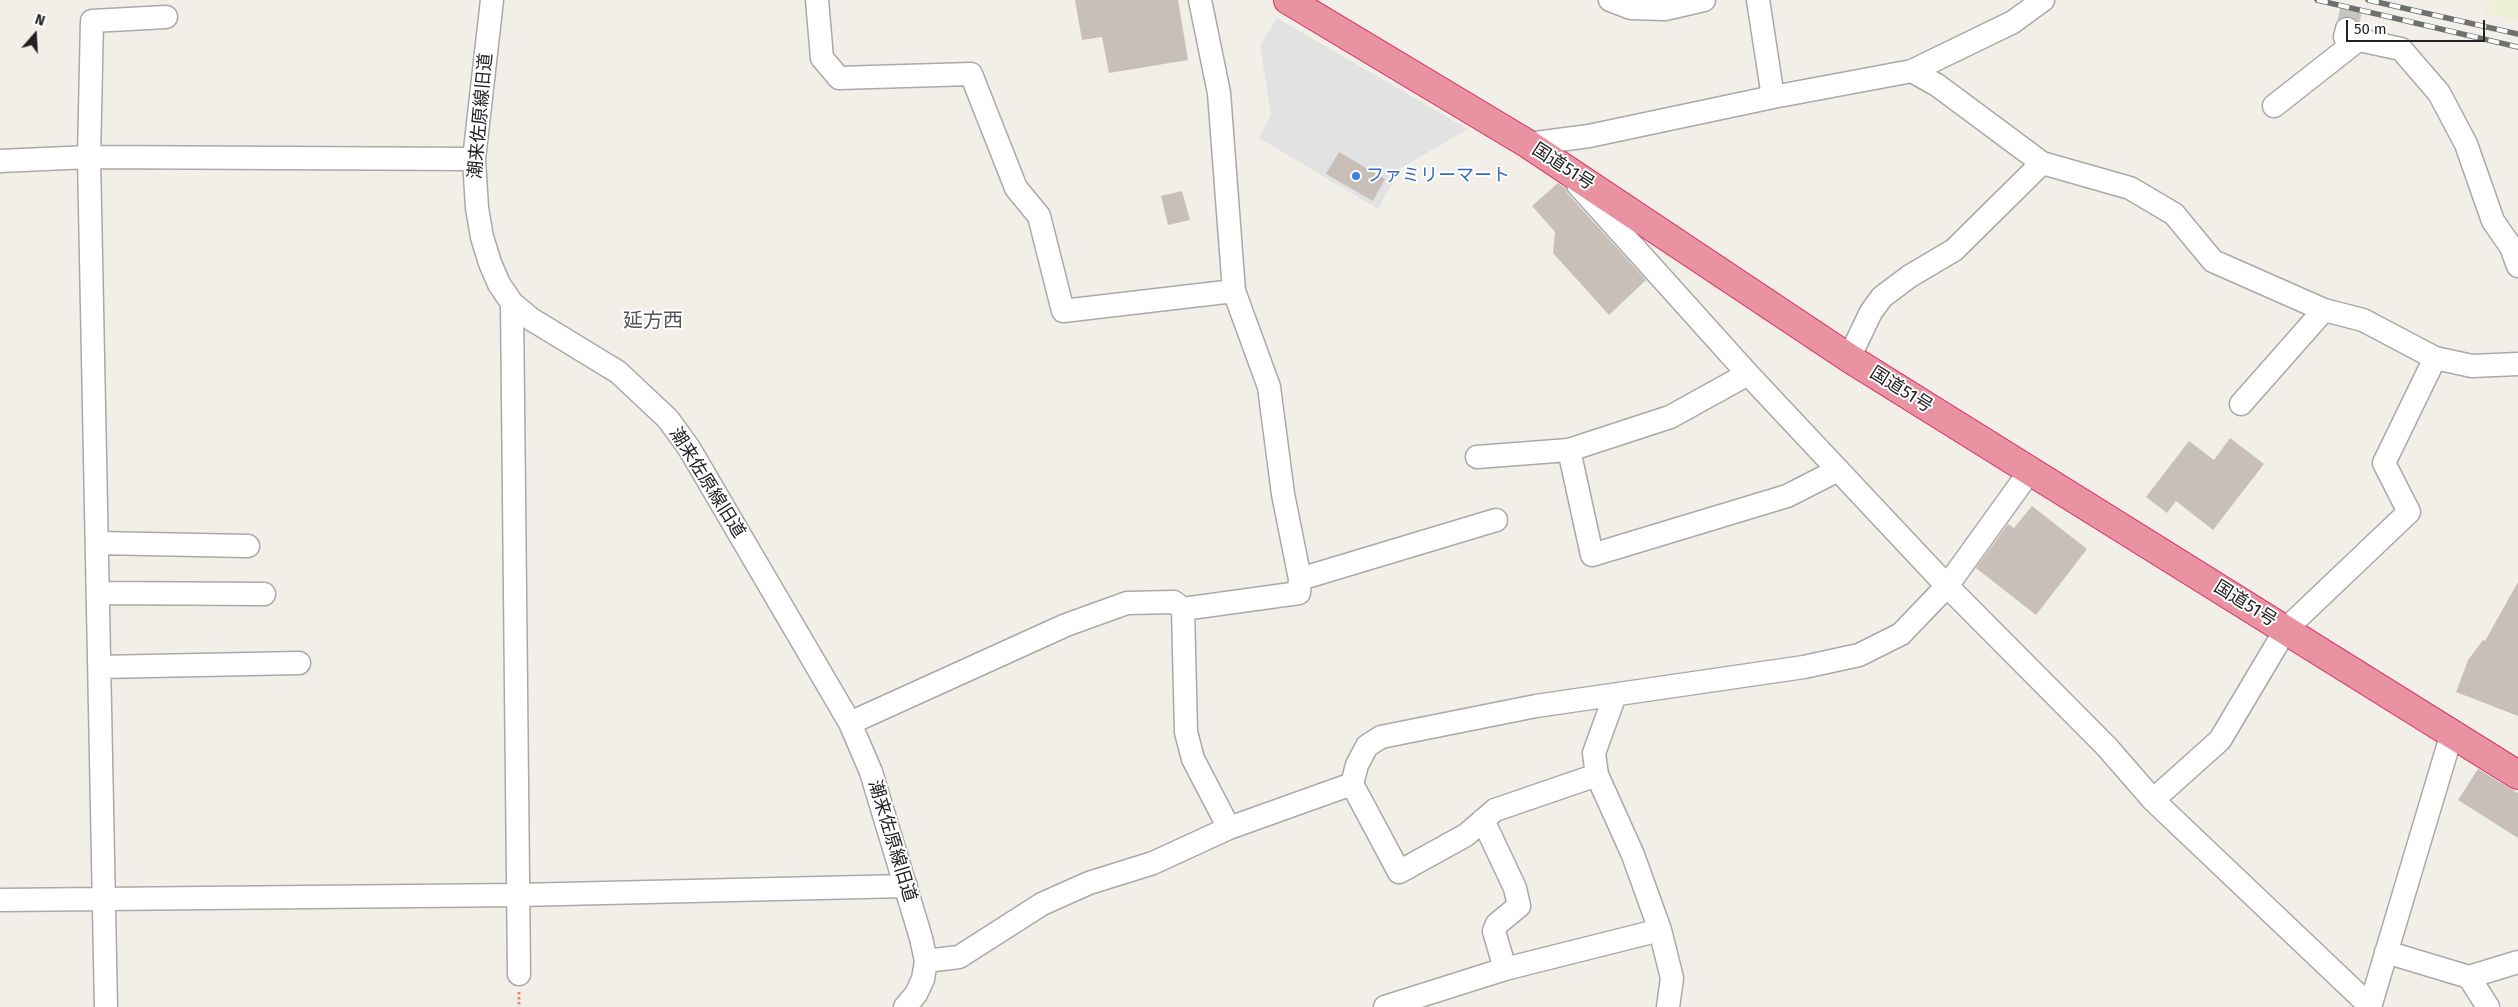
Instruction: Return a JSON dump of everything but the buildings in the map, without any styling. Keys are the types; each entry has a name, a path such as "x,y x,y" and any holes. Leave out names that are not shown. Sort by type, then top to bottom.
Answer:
{"highway":[{"name":"国道51号","path":"1288,0 1528,144 1849,358 2518,775"}],"street":[{"name":"潮来佐原線旧道","path":"492,0 474,159 482,237 499,284 512,303 531,318 618,372 668,419 689,448 850,724 870,772 922,938 926,961 916,1002"},
{"path":"817,0 822,58 840,78 971,74 1016,188 1040,216 1064,311 1234,291"},
{"path":"850,724 1066,626 1127,603 1174,602 1183,609 1299,593 1300,580 1282,494 1269,387 1234,291 1218,94 1200,0"},
{"path":"1610,0 1631,8 1665,9 1704,0"},
{"path":"1758,0 1773,97"},
{"path":"1528,144 1589,136 1773,97 1912,71 2013,22 2043,0"},
{"path":"106,1007 89,157 92,21 166,17"},
{"path":"2274,106 2352,34 2401,50 2439,93 2466,144 2493,221 2511,247 2518,266"},
{"path":"1912,71 1936,84 2042,163 2130,188 2174,214 2213,261 2324,310 2363,320 2435,358 2472,366 2518,364"},
{"path":"0,161 89,157 474,159"},
{"path":"1849,358 1871,312 1882,297 1910,276 1954,250 2042,163"},
{"path":"1560,165 1748,374 1947,586 2107,747 2153,800 2370,1007 2452,733"},
{"path":"512,303 518,974"},
{"path":"2241,404 2324,310"},
{"path":"2153,800 2220,740 2286,629 2409,512 2384,463 2435,358"},
{"path":"1477,457 1569,450 1670,417 1748,374"},
{"path":"1569,450 1592,555 1787,496 1838,470"},
{"path":"1597,775 1495,810 1466,835 1399,872 1352,784 1357,765 1367,746 1381,736 1536,706 1804,667 1859,655 1901,634 1947,586 2030,471"},
{"path":"1300,580 1496,520"},
{"path":"97,543 248,546"},
{"path":"98,592 264,594"},
{"path":"1183,609 1186,732 1192,758 1229,828"},
{"path":"100,667 299,663"},
{"path":"1615,695 1594,753 1597,775 1633,855 1660,930 1672,978 1668,1007"},
{"path":"926,961 959,957 1042,904 1089,882 1153,863 1229,828 1352,784"},
{"path":"1483,820 1515,888 1519,906 1497,924 1494,931 1505,969"},
{"path":"0,900 518,895 906,886"},
{"path":"1385,1007 1505,969 1660,930"},
{"path":"2386,952 2469,977 2518,962"},
{"path":"2469,977 2488,1007"}],"green space":[{"path":"2494,0 2518,0 2518,21 2481,12"}],"shaded area":[{"name":"ファミリーマート","path":"1277,18 1468,129 1401,168 1378,209 1259,138 1271,115 1260,45"}],"tunnel":[{"path":"2347,29 2353,0"}],"railway":[{"path":"2317,0 2518,47"},
{"path":"2368,0 2518,34"}],"place":[{"name":"ファミリーマート","path":"1356,176"}],"district":[{"name":"延方西","path":"653,321"}]}
